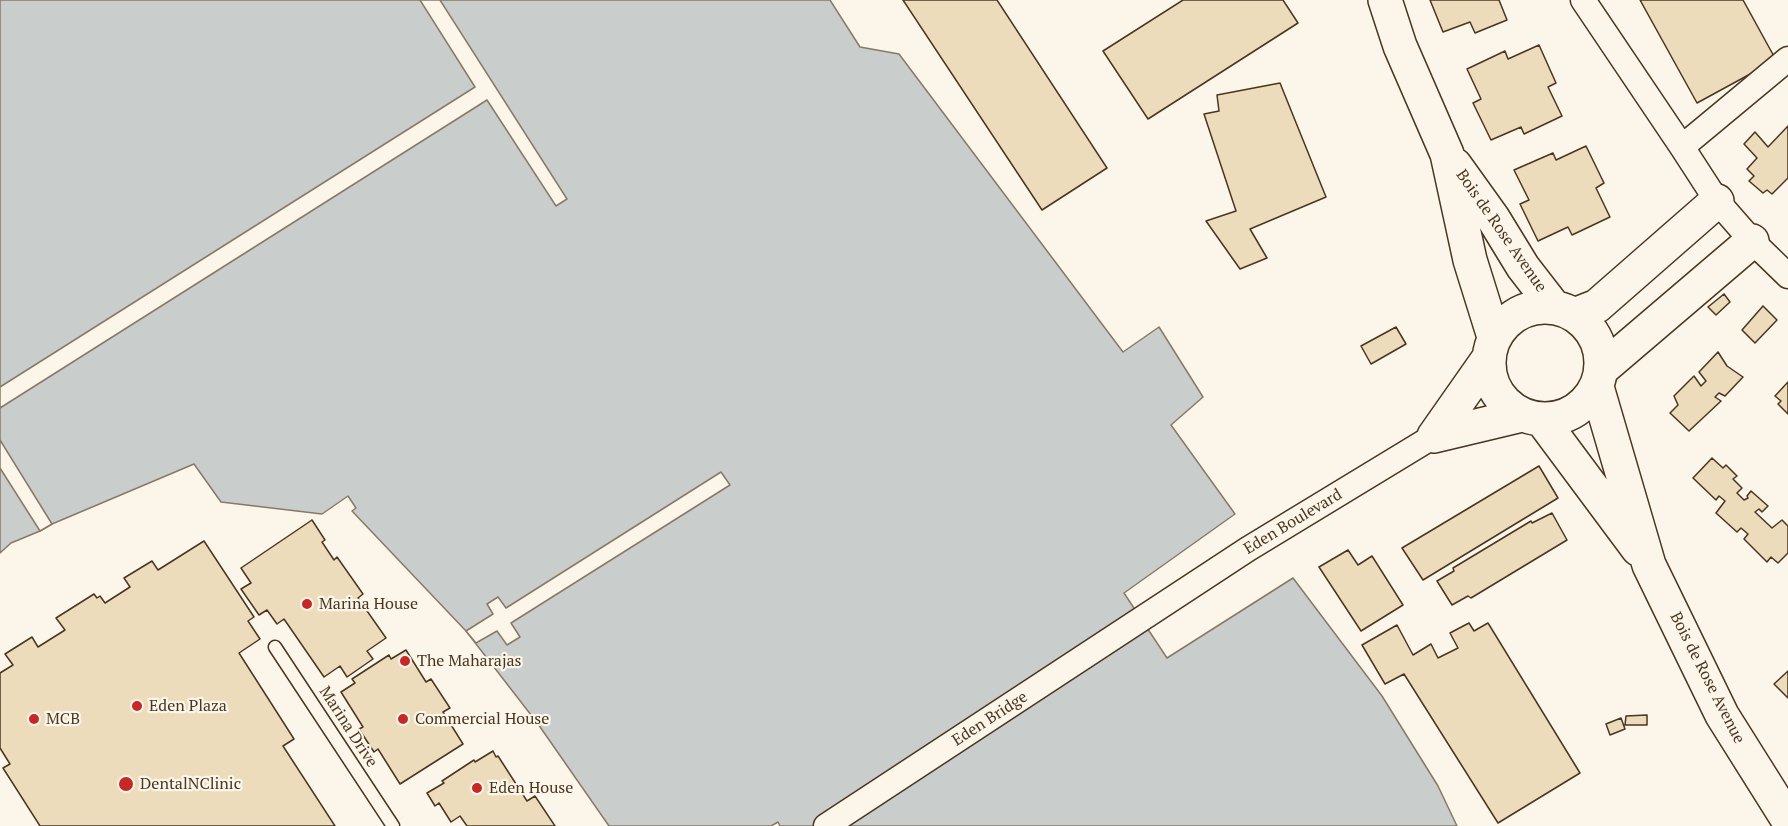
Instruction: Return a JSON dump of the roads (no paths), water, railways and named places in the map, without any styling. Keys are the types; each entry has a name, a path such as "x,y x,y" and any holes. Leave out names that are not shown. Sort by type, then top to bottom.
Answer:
{"main road":[{"name":"Bois de Rose Avenue","path":"1385,0 1400,46 1447,154 1491,348"},
{"name":"Bois de Rose Avenue","path":"1447,154 1493,218 1523,267 1564,311"},
{"path":"1434,436 1491,348 1519,313 1564,311 1597,306 1717,201"},
{"path":"1434,436 1575,412 1599,378 1752,241"},
{"path":"1564,311 1587,325 1596,338 1601,353 1599,378"},
{"path":"1491,348 1489,373 1492,386 1510,408 1532,418"},
{"name":"Bois de Rose Avenue","path":"1599,378 1649,565 1722,715 1788,820"},
{"name":"Bois de Rose Avenue","path":"1532,418 1649,565"}],"street":[{"path":"1583,0 1717,201 1752,241 1788,276"},
{"path":"1682,147 1788,59"},
{"name":"Eden Boulevard","path":"1154,611 1248,549 1434,436"},
{"name":"Eden Bridge","path":"826,826 1154,611"}],"lane":[{"name":"Marina Drive","path":"275,647 393,826"}],"place":[{"name":"Marina House","path":"307,604"},
{"name":"The Maharajas","path":"405,661"},
{"name":"Eden Plaza","path":"137,706"},
{"name":"MCB","path":"34,719"},
{"name":"Commercial House","path":"403,719"},
{"name":"DentalNClinic","path":"126,784"},
{"name":"Eden House","path":"477,788"}]}
